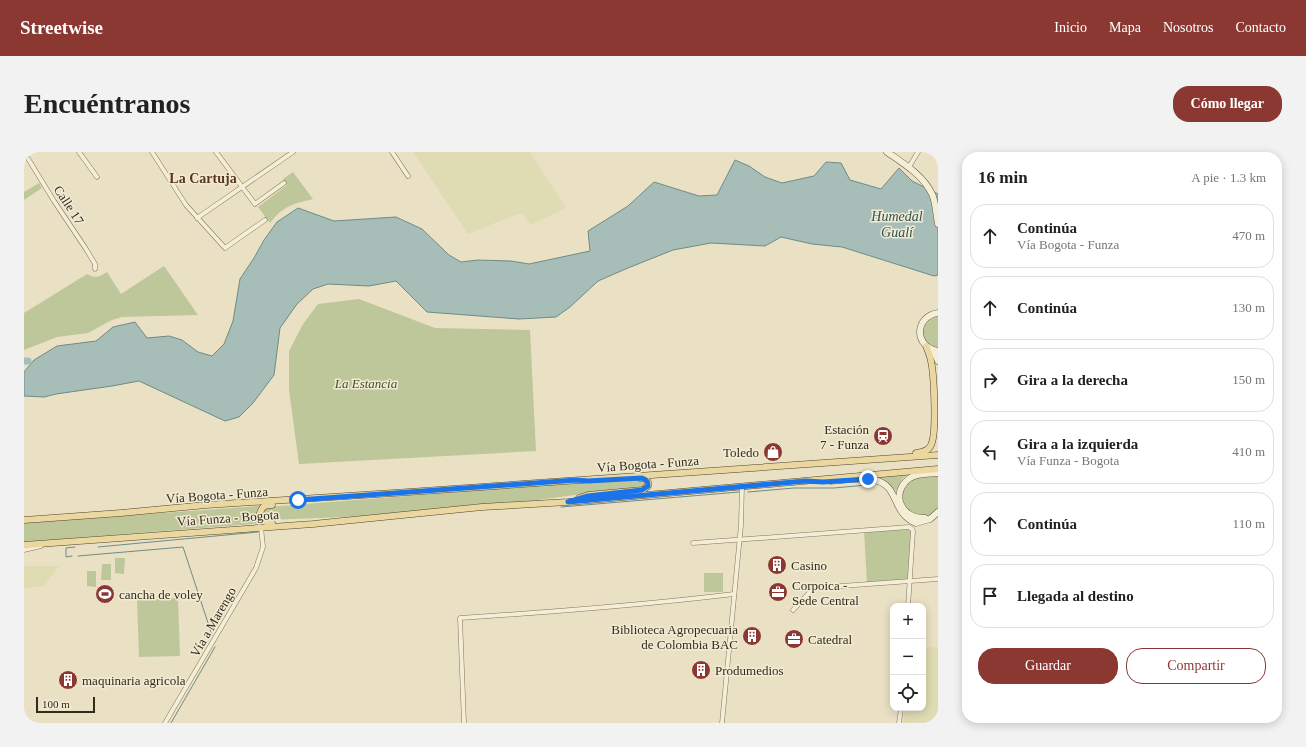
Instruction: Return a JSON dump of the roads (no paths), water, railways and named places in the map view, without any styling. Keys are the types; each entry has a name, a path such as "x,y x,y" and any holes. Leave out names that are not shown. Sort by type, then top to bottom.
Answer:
{"main road":[{"path":"883,459 921,452 930,448 934,435 933,376 931,360 926,346"},
{"path":"934,409 938,415"},
{"name":"Vía Bogota - Funza","path":"24,520 127,513 202,505 938,455"},
{"name":"Vía Funza - Bogota","path":"24,545 354,520 475,507 568,502 938,469"},
{"path":"568,502 588,496 642,490 648,486 646,479 642,478 588,481 576,480"},
{"path":"351,496 328,500 266,505 261,509 260,513 262,520 270,523 354,520"}],"street":[{"name":"Calle 17","path":"24,152 86,249 95,264 95,269"},
{"path":"79,152 97,177"},
{"path":"152,152 176,190 197,218 225,248 265,220"},
{"path":"216,152 255,204 284,183"},
{"path":"197,218 293,152"},
{"path":"392,152 408,176"},
{"path":"886,152 909,167 927,186 933,195 938,224"},
{"path":"909,167 918,152"},
{"path":"938,310 928,316 920,328 921,338 926,346 935,351 938,361"},
{"path":"928,316 938,313"},
{"path":"936,514 918,518 912,516 902,509 900,498 903,487 910,478 918,475 938,473"},
{"path":"805,481 823,482 868,479 876,480 888,487 892,492 899,509 907,519 916,523 936,514"},
{"path":"722,723 739,539 742,486"},
{"name":"Vía a Marengo","path":"165,723 256,568 263,547 261,527"},
{"path":"693,542 909,527 913,531 908,603"},
{"name":"Vía Funza - Bogota","path":"24,550 45,544"},
{"path":"793,610 814,588 938,578"},
{"path":"464,723 460,618 587,609 734,594"},
{"path":"900,723 901,711"}],"water":[{"name":"Humedal Gualí","path":"735,160 749,166 765,177 782,183 814,176 826,162 841,163 850,180 881,189 899,168 912,181 938,194 938,275 934,276 842,247 812,244 781,237 765,246 711,243 673,250 598,281 570,307 556,317 519,319 427,312 396,281 369,286 328,284 313,289 297,304 280,328 274,375 253,403 239,417 225,421 139,381 44,397 24,396 24,372 34,360 57,346 96,341 113,327 135,322 147,338 169,336 182,340 198,352 212,356 224,344 233,321 240,279 277,222 298,208 334,221 396,217 422,229 449,255 461,262 478,260 511,261 529,264 590,251 588,231 628,206 654,182 699,196 717,195"}],"waterway":[{"path":"748,492 794,488 834,488 867,485"},
{"path":"561,507 739,492"},
{"path":"98,547 258,532"},
{"path":"72,556 66,557 66,548 75,547"},
{"path":"78,556 183,547 212,635"},
{"path":"171,723 215,647"}],"place":[{"name":"Estación 7 - Funza","path":"883,436"},
{"name":"Toledo","path":"773,452"},
{"name":"Casino","path":"777,565"},
{"name":"Corpoica - Sede Central","path":"778,592"},
{"name":"cancha de voley","path":"105,594"},
{"name":"Biblioteca Agropecuaria de Colombia BAC","path":"752,636"},
{"name":"Catedral","path":"794,639"},
{"name":"Produmedios","path":"701,670"},
{"name":"maquinaria agricola","path":"68,680"}],"district":[{"name":"La Cartuja","path":"203,178"}],"park label":[{"name":"La Estancia","path":"366,383"}]}
